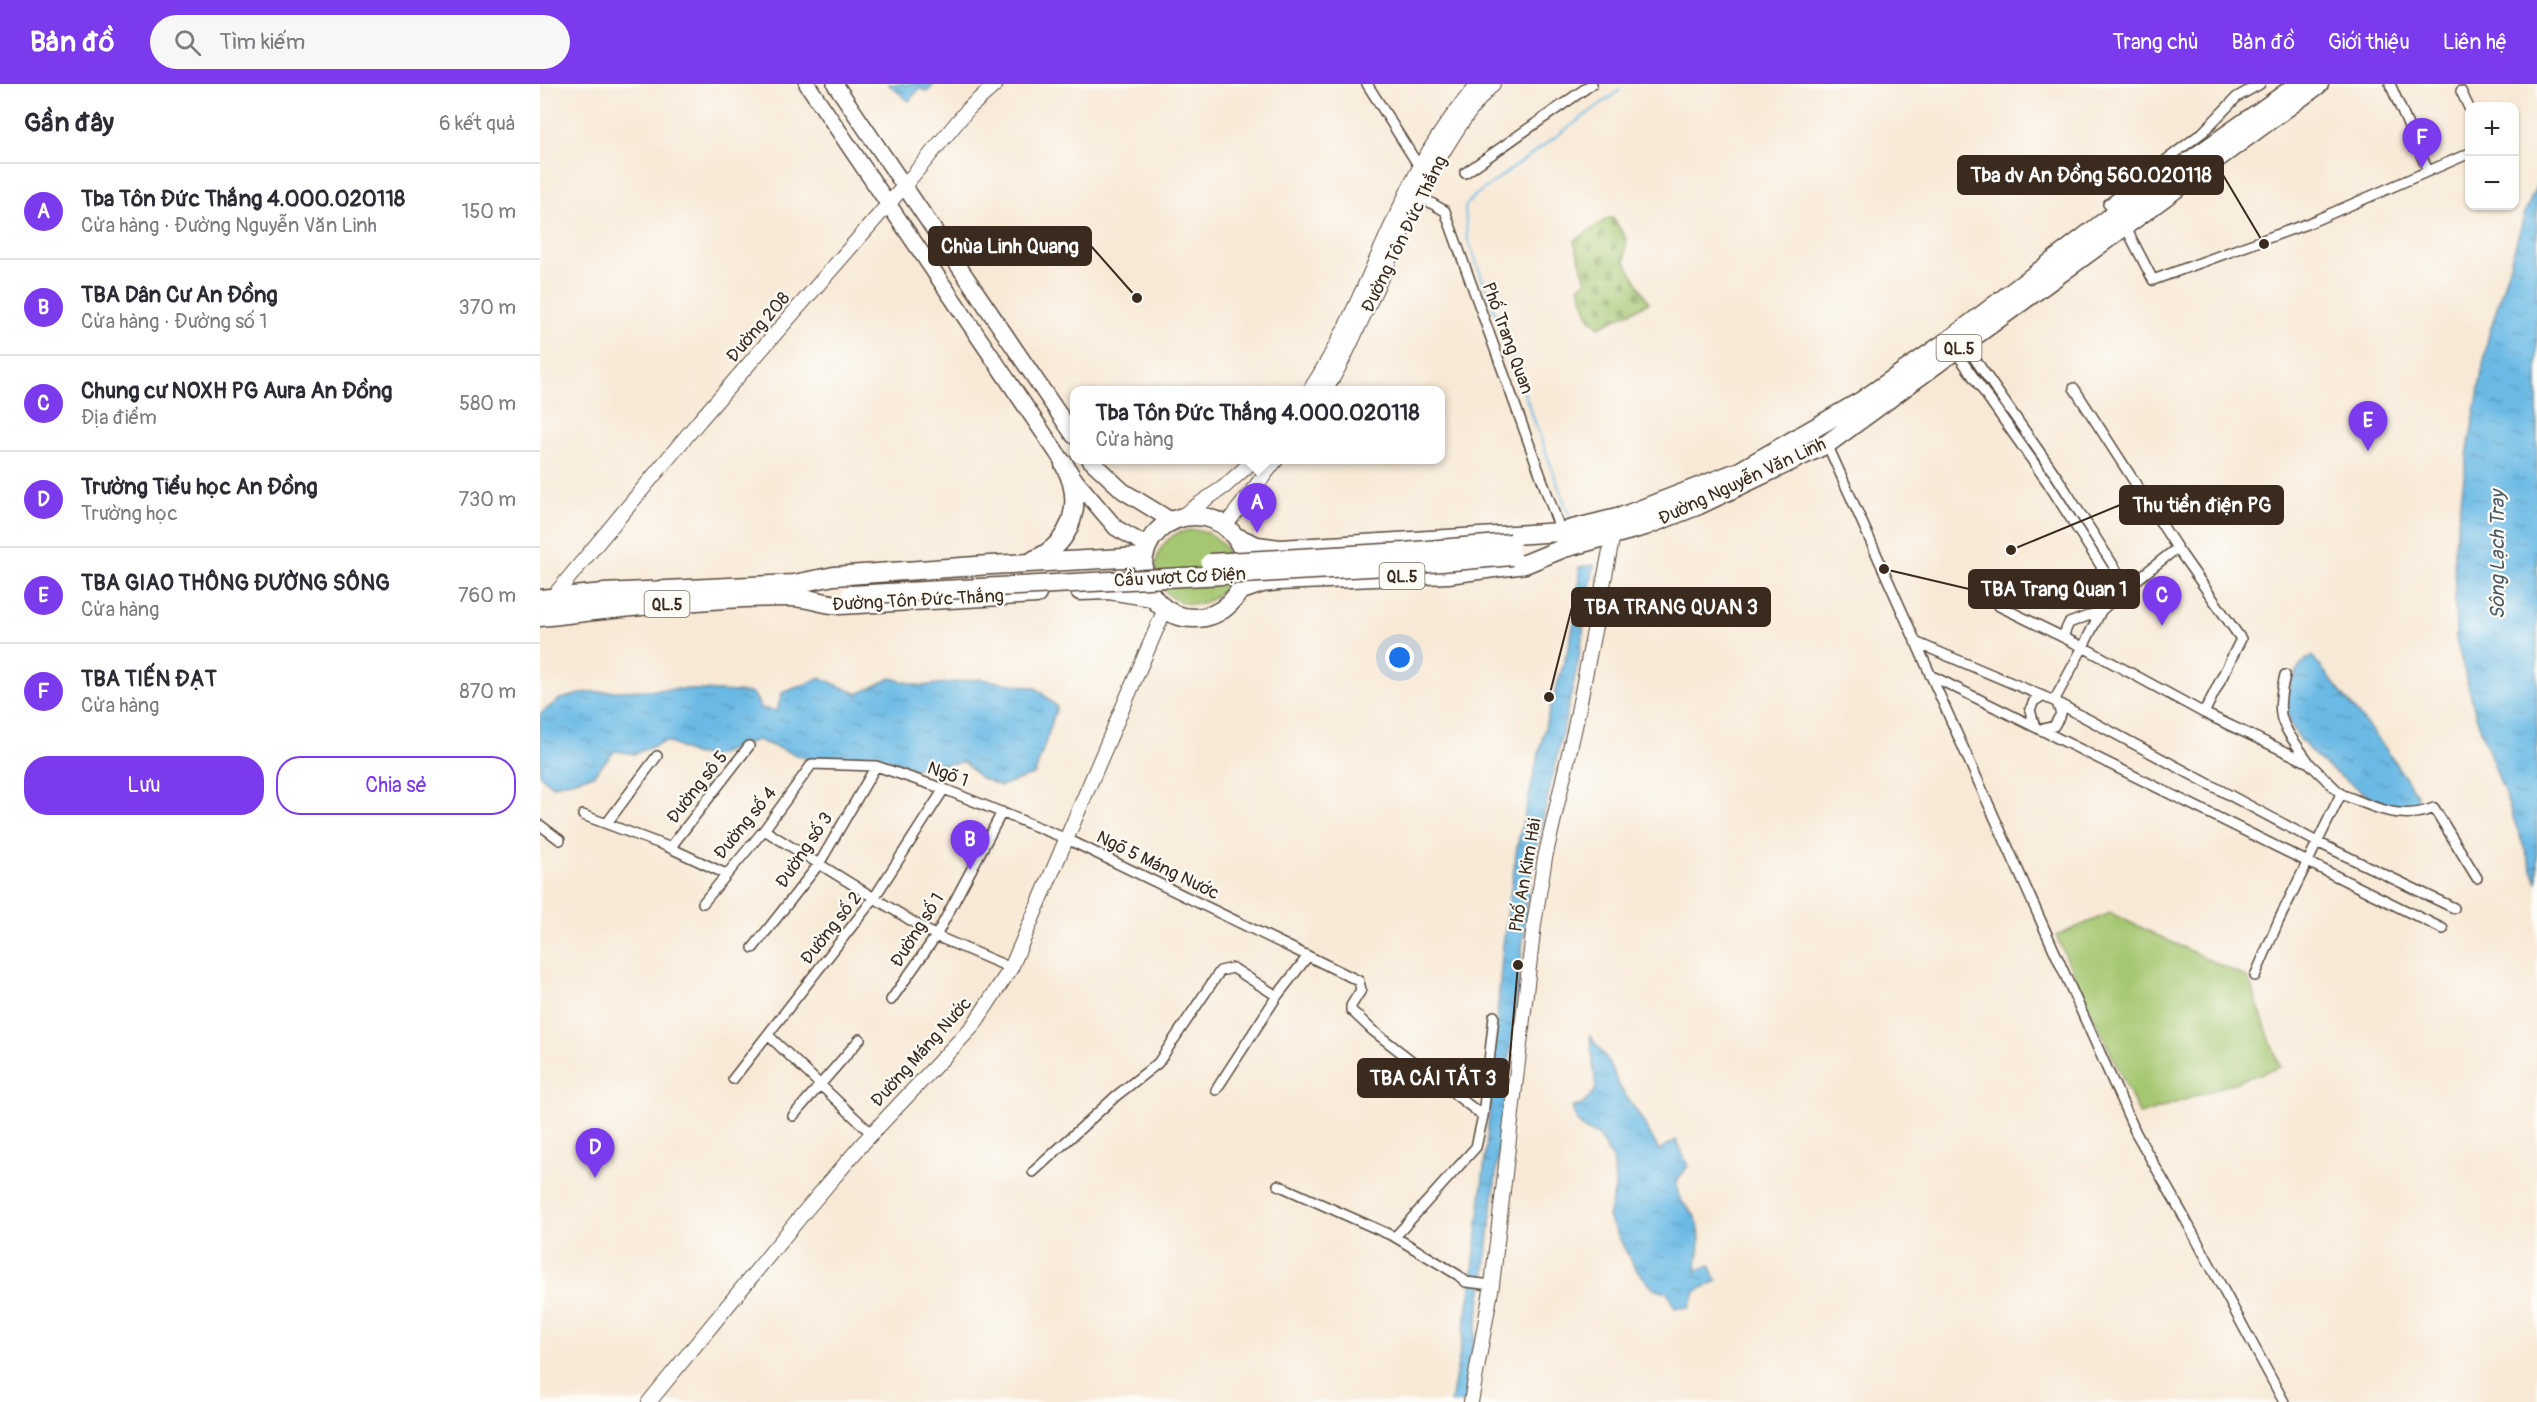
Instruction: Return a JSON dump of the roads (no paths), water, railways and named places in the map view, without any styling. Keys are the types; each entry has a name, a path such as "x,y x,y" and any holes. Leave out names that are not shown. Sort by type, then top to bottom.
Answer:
{"highway":[{"name":"Đường Nguyễn Văn Linh","path":"1230,532 1257,546 1280,549 1562,540 1613,535 1699,505 1827,444 2116,213 2299,84"},
{"name":"Đường Nguyễn Văn Linh","path":"1239,591 1262,583 1278,581 1448,574 1536,561 1562,540 1740,471 1956,343 2125,226 2319,84"},
{"path":"1025,562 1042,556 1057,545 1071,522 1075,505 1074,488 1064,465"},
{"path":"1204,517 1230,532 1242,551 1245,567 1239,591 1228,605 1207,617 1181,617 1159,603 1145,581 1145,551 1158,531 1176,519 1204,517"},
{"name":"Cầu vượt Cơ Điện","path":"794,590 1395,566 1511,550 1562,540"},
{"name":"Đường Tôn Đức Thắng","path":"540,617 794,590 834,576 1145,551"},
{"name":"Đường Tôn Đức Thắng","path":"544,603 794,590 819,603 840,605 1094,590 1125,592 1159,603"}],"main road":[{"path":"807,84 1064,465 1116,528 1145,551"},
{"path":"836,84 1070,430"},
{"name":"Đường 208","path":"544,603 969,108 996,84"},
{"name":"Đường Tôn Đức Thắng","path":"1312,386 1340,336 1420,166 1457,109 1478,84"},
{"name":"Đường Tôn Đức Thắng","path":"1327,386 1356,332 1419,196 1463,122 1493,84"},
{"path":"1041,429 1047,433 1057,431 1062,422 1060,415"},
{"path":"1095,464 1123,491 1176,519 1224,487 1249,464"},
{"path":"1230,532 1273,464"},
{"name":"Phố An Kim Hải","path":"1471,1402 1489,1284 1534,924 1545,858 1577,716 1613,535"},
{"name":"Đường Máng Nước","path":"649,1402 806,1210 872,1134 973,1026 1011,968 1067,839 1159,603"}],"street":[{"path":"1367,84 1420,166 1419,196"},
{"path":"1465,173 1592,84"},
{"path":"2108,204 2203,132 2237,97 2260,84"},
{"path":"2390,84 2428,171"},
{"path":"2462,91 2466,102"},
{"path":"2125,226 2152,280 2309,223 2465,155"},
{"name":"Phố Trang Quan","path":"1419,196 1445,211 1562,540"},
{"path":"1956,343 2057,477 2127,587"},
{"path":"1956,343 2119,594"},
{"path":"2074,388 2177,548 2241,639 2204,713"},
{"path":"1827,444 2136,1133 2284,1402"},
{"path":"2037,729 2054,726 2061,714 2056,702 2101,611 2127,587 2177,548"},
{"path":"1999,606 2063,636 2204,713 2309,763"},
{"path":"2063,636 2069,623 2101,611"},
{"path":"1915,642 2056,702 2317,842 2454,908"},
{"path":"1930,675 2443,929"},
{"path":"2285,675 2280,698 2280,718 2309,763 2341,794 2399,815 2415,814 2434,808 2477,878"},
{"path":"2037,729 2030,710 2034,701 2043,696"},
{"name":"Đường sô 5","path":"670,848 749,746"},
{"path":"607,823 657,756"},
{"name":"Ngõ 1","path":"812,764 876,766 944,789 1067,839"},
{"name":"Đường số 4","path":"703,903 764,830 812,764"},
{"name":"Đường số 3","path":"753,948 819,864 876,766"},
{"name":"Đường số 2","path":"733,1079 874,898 944,789"},
{"path":"2255,976 2279,920 2341,794"},
{"name":"Đường số 1","path":"891,1000 936,936 1002,812"},
{"path":"583,815 670,848 726,874"},
{"path":"540,825 560,840"},
{"path":"764,830 936,936 1011,968"},
{"name":"Ngõ 5 Máng Nước","path":"1067,839 1359,981 1360,990 1351,1010 1372,1030 1483,1116"},
{"path":"1216,1090 1277,996 1308,956"},
{"path":"1033,1172 1116,1096 1158,1063 1220,971 1233,968 1277,996"},
{"path":"1395,1237 1476,1147 1483,1116 1494,1016"},
{"path":"768,1035 872,1134"},
{"path":"793,1116 860,1039"},
{"path":"1278,1185 1395,1237 1469,1282 1489,1284"}],"water":[{"path":"888,84 934,84 928,92 920,88 909,101"},
{"name":"Sông Lạch Tray","path":"2537,184 2537,883 2476,716 2456,639 2454,551 2467,456 2488,338 2525,213"},
{"path":"1594,565 1578,663 1531,873 1484,1278 1465,1402 1451,1402 1471,1289 1486,1149 1503,945 1517,847 1547,719 1569,646 1578,604 1579,567"},
{"path":"2312,656 2385,748 2417,795 2417,805 2394,807 2374,799 2329,768 2302,741 2292,726 2287,710 2287,693 2300,667"},
{"path":"821,678 858,694 891,678 921,686 981,679 1036,688 1057,707 1035,774 1001,786 979,777 964,762 914,769 887,759 807,759 757,740 712,757 693,754 666,741 634,754 615,751 593,775 552,786 540,775 540,714 560,699 588,692 682,689 753,693 761,708 777,711 782,693"},
{"path":"1590,1036 1607,1059 1621,1089 1640,1116 1659,1150 1676,1140 1688,1166 1676,1183 1682,1202 1693,1214 1698,1225 1700,1245 1696,1271 1710,1265 1717,1281 1696,1291 1689,1308 1675,1308 1667,1292 1653,1288 1635,1268 1608,1217 1615,1189 1614,1162 1597,1134 1587,1131 1580,1125 1572,1107 1582,1105 1596,1089"}],"waterway":[{"path":"1569,515 1467,237 1465,207 1473,197 1620,90"}],"place":[{"name":"TBA TIẾN ĐẠT","path":"2422,168"},
{"name":"Tba dv An Đồng 560.020118","path":"2264,244"},
{"name":"Chùa Linh Quang","path":"1137,298"},
{"name":"TBA GIAO THÔNG ĐƯỜNG SÔNG","path":"2368,451"},
{"name":"Tba Tôn Đức Thắng 4.000.020118","path":"1257,533"},
{"name":"Thu tiền điện PG","path":"2011,550"},
{"name":"TBA Trang Quan 1","path":"1884,569"},
{"name":"Chung cư NOXH PG Aura An Đồng","path":"2162,626"},
{"name":"TBA TRANG QUAN 3","path":"1549,697"},
{"name":"TBA Dân Cư An Đồng","path":"970,870"},
{"name":"TBA CÁI TẮT 3","path":"1518,965"},
{"name":"Trường Tiểu học An Đồng","path":"595,1178"}]}
